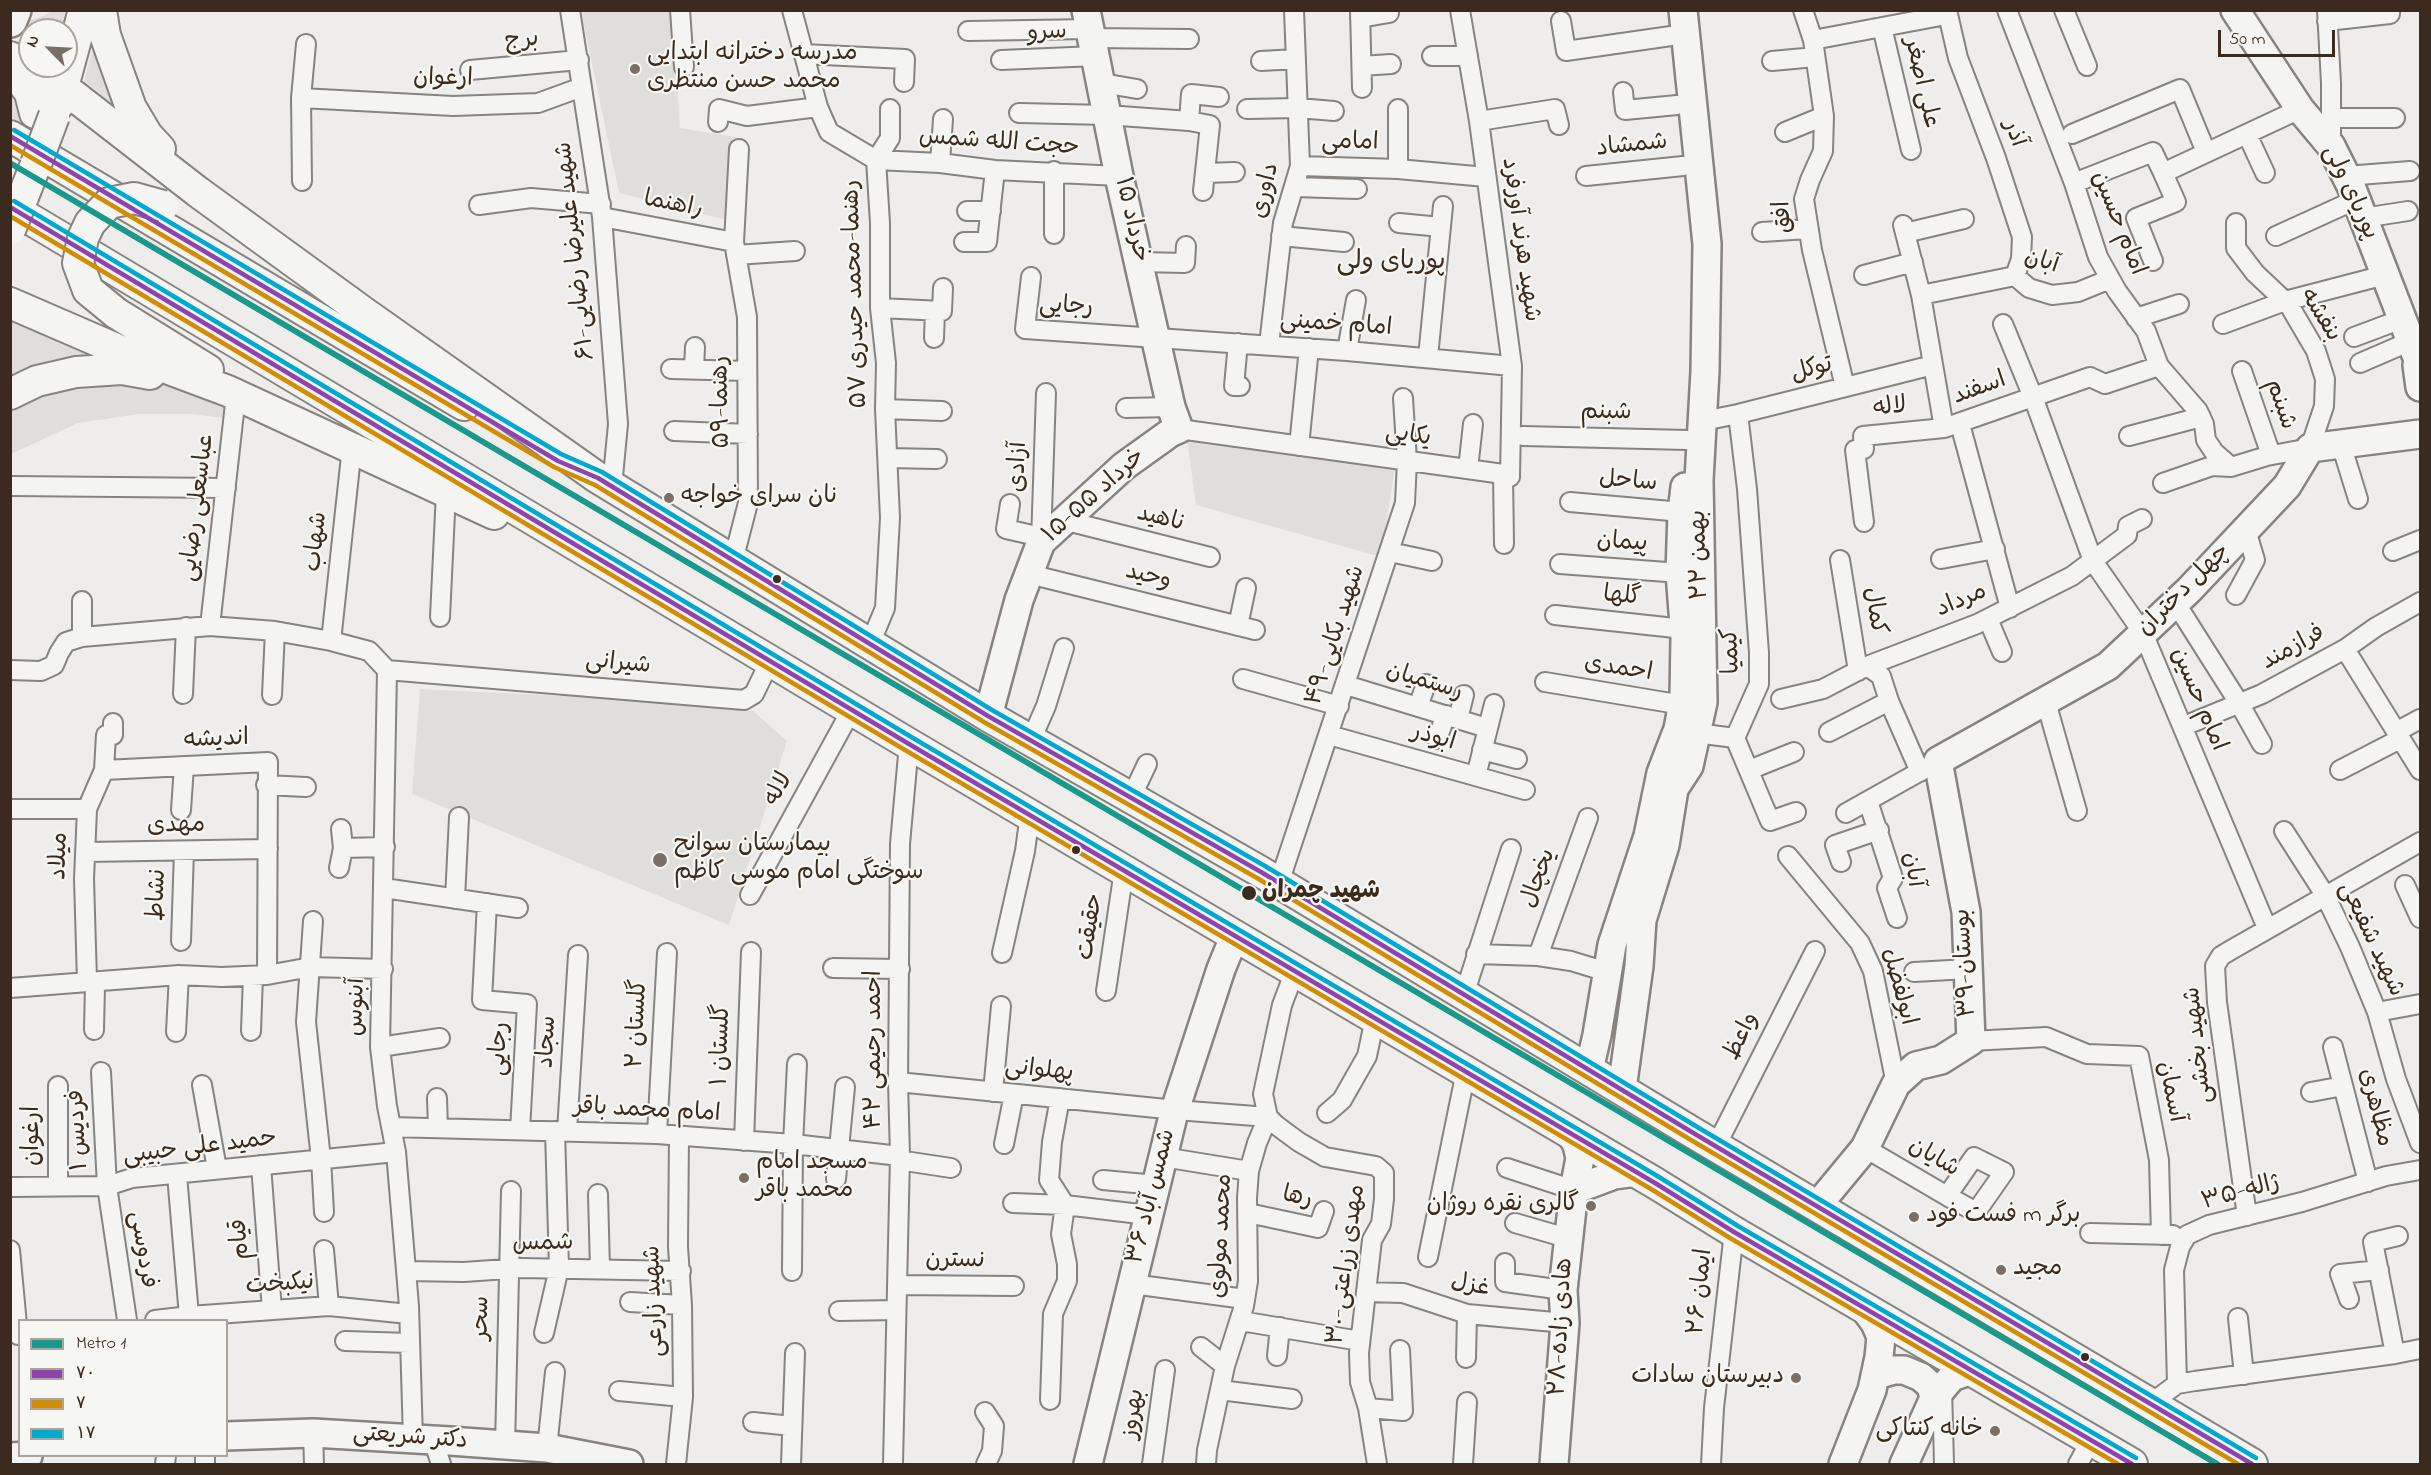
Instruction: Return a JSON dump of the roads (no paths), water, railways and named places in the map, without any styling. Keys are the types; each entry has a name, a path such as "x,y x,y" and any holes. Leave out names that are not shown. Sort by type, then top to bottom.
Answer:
{"highway":[{"path":"10,20 14,10"}],"main road":[{"path":"23,10 31,10"},
{"path":"84,10 64,88 44,115 36,164 13,216 527,513 624,574 909,744 1570,1132 1734,1232 1972,1370 2084,1452 2132,1464"},
{"path":"101,10 105,35 131,108 147,135 198,192"},
{"path":"10,57 64,88 198,192 413,348 605,483 988,716 1279,883 2252,1464"},
{"path":"10,64 44,115"},
{"path":"10,136 558,461 605,483"},
{"path":"285,418 116,313 88,290 78,263 83,238 90,223 109,203 134,198 163,206 413,348"},
{"path":"10,303 121,351 232,393 624,574"},
{"path":"10,394 37,381 76,372 122,369 232,393"}],"street":[{"name":"۶۱-شهید علیرضا رضایی","path":"570,10 602,210 618,424 605,483"},
{"path":"680,10 684,67"},
{"name":"۵۷ رهنما-محمد حیدری","path":"792,10 818,107 829,132 876,160 880,224 880,308 886,363 885,410 890,518 885,608 870,645"},
{"name":"داوری","path":"1269,345 1283,223 1300,166 1294,10"},
{"name":"شهید هرند آورفرد","path":"1460,10 1479,121 1512,366 1504,544"},
{"name":"۲۲ بهمن","path":"1589,1070 1612,945 1648,836 1661,773 1678,729 1683,705 1684,629 1680,573 1682,512 1695,430 1707,244 1683,10"},
{"name":"افق","path":"1803,10 1814,49 1824,116 1823,151 1809,180 1804,200 1808,229 1845,387"},
{"name":"امام حسین","path":"2007,10 2074,183 2098,257 2146,332 2159,366 2184,393 2200,417 2204,424 2206,440 2214,452 2231,466"},
{"path":"2064,10 2086,66"},
{"name":"پوریای ولی","path":"2235,10 2300,109 2331,146 2355,198 2413,344 2421,387"},
{"path":"2331,146 2332,118 2327,16 2390,14 2390,10"},
{"path":"1362,88 1360,14 1389,13"},
{"path":"1772,61 1882,27 1947,13"},
{"name":"آذر","path":"1947,13 1958,58 1996,158 2022,237 2021,259 2015,276"},
{"path":"1561,21 1566,51 1670,23"},
{"name":"۲۲ بهمن","path":"1622,1089 1639,966 1642,920 1665,845 1674,789 1689,766 1703,702 1691,235 1670,23"},
{"name":"علی اصغر","path":"1882,27 1911,150"},
{"path":"968,32 1091,33 1188,39"},
{"name":"سرو","path":"1001,60 1091,33"},
{"name":"۱۵ خرداد","path":"1091,33 1119,176 1175,418"},
{"path":"302,181 301,98 306,44"},
{"path":"804,54 905,59 904,82"},
{"path":"1432,56 1468,56"},
{"path":"1261,61 1296,59"},
{"name":"برج","path":"470,70 579,60"},
{"path":"1362,66 1391,64"},
{"path":"1102,83 1137,89"},
{"name":"ارغوان","path":"301,98 453,106 538,103 582,87"},
{"path":"2084,134 2180,89 2206,152"},
{"path":"1623,92 1625,110 1677,105"},
{"path":"1189,121 1191,94 1218,96"},
{"path":"718,122 719,109 747,116 818,107"},
{"path":"1247,110 1298,108 1334,111"},
{"name":"امامی","path":"1398,108 1398,169"},
{"path":"876,160 890,138 890,109"},
{"path":"1479,121 1555,109 1559,125"},
{"path":"2163,172 2300,109"},
{"path":"1019,114 1107,115 1189,121 1210,125 1203,192"},
{"path":"1785,132 1824,116"},
{"path":"2332,118 2395,118"},
{"path":"940,163 943,119"},
{"path":"2247,134 2265,173"},
{"name":"۵۹-رهنما","path":"733,561 748,503 747,317 735,248 739,149"},
{"path":"2074,183 2153,152 2180,202 2136,218 2153,261"},
{"name":"حجت الله شمس","path":"876,160 940,163 995,170 1054,171 1119,176"},
{"name":"امامی","path":"1300,166 1398,169 1486,177"},
{"name":"شمشاد","path":"1586,176 1683,166"},
{"path":"964,242 987,242 995,170"},
{"path":"1054,171 1054,234"},
{"path":"2276,236 2410,171"},
{"path":"1205,173 1235,172"},
{"path":"1295,187 1357,189"},
{"name":"راهنما","path":"479,205 531,198 602,210 735,248 795,251"},
{"path":"2355,198 2408,211"},
{"path":"1428,357 1443,206"},
{"path":"967,211 991,211"},
{"path":"1964,219 1904,229 1921,295 1933,365 1995,549 2010,608"},
{"path":"1399,223 1441,227"},
{"name":"بنفشه","path":"2236,223 2236,248 2255,273 2285,301 2316,351 2325,379 2324,406 2310,448"},
{"path":"1762,232 1808,229"},
{"path":"1281,236 1344,242"},
{"path":"1140,262 1185,263 1186,246"},
{"path":"1864,275 1913,262"},
{"path":"2223,324 2285,301 2385,275"},
{"name":"آبان","path":"1921,295 2015,276 2029,288 2052,295 2078,292 2110,279"},
{"name":"رجایی","path":"1031,277 1025,329 1156,337"},
{"path":"934,338 943,288"},
{"path":"1347,351 1356,300"},
{"path":"2136,318 2179,304"},
{"path":"880,308 939,311"},
{"name":"اسفند","path":"2003,324 2033,397"},
{"path":"2354,336 2413,344"},
{"name":"امام خمینی","path":"1156,337 1428,357 1512,366"},
{"path":"1238,343 1234,386 1240,386"},
{"path":"2360,363 2413,344"},
{"path":"694,369 695,346"},
{"path":"1299,446 1309,348"},
{"name":"توکل","path":"1695,430 1738,414 1933,365"},
{"name":"اسفند","path":"1952,426 2090,377 2105,384 2159,366"},
{"path":"671,369 747,370"},
{"name":"شبنم","path":"2242,371 2271,455"},
{"name":"عباسعلی رضایی","path":"210,626 226,488 232,393"},
{"name":"آزادی","path":"1041,540 1046,393"},
{"name":"امام حسین","path":"2033,397 2092,561 2143,633 2267,928"},
{"name":"۴۹-شهید بکایی","path":"1279,883 1405,503 1407,461 1403,398"},
{"name":"یکایی","path":"1126,408 1299,446 1507,476"},
{"path":"885,410 942,411"},
{"name":"کیمیا","path":"1735,738 1759,684 1759,653 1747,489 1738,414"},
{"path":"2140,437 2200,417"},
{"name":"۱۵-۵۵ خرداد","path":"988,716 1019,600 1041,540 1124,466 1170,433 1175,418"},
{"path":"1468,469 1473,424"},
{"name":"لاله","path":"1864,522 1855,450 1864,449 1863,436 1952,426"},
{"name":"شبنم","path":"1523,436 1695,430"},
{"path":"674,431 748,434"},
{"path":"2163,483 2212,466 2231,466 2271,455 2310,448 2421,434"},
{"path":"2341,444 2358,499"},
{"name":"شهاب","path":"331,641 352,447"},
{"name":"چهل دختران","path":"1929,766 2108,666 2175,602 2287,486 2310,448"},
{"path":"888,458 937,459"},
{"path":"10,486 226,488"},
{"path":"440,617 446,492"},
{"name":"ساحل","path":"1570,502 1682,512"},
{"path":"1010,504 1006,529 1013,539 1041,540"},
{"name":"مرداد","path":"1781,699 1823,689 1862,668 1988,619 2072,576 2127,535 2128,526 2142,519"},
{"name":"ناهید","path":"1063,520 1210,557"},
{"path":"2236,594 2255,560 2246,530"},
{"path":"2393,551 2421,540"},
{"path":"1941,559 1995,549"},
{"path":"1390,552 1432,561"},
{"name":"کمال","path":"1840,560 1862,668"},
{"name":"پیمان","path":"1560,564 1680,573"},
{"name":"وحید","path":"1029,574 1246,628 1246,588"},
{"path":"82,601 82,638"},
{"path":"2175,602 2239,703 2262,744"},
{"name":"فرازمند","path":"2184,726 2262,694 2345,649 2376,627 2421,602"},
{"name":"گلها","path":"1555,615 1684,629"},
{"path":"1988,619 2002,652"},
{"path":"10,670 41,671 54,665 66,642 82,638 210,626 275,631 331,641 369,651 387,670"},
{"path":"183,694 186,627"},
{"path":"272,695 275,631"},
{"path":"1030,740 1046,706 1064,648"},
{"path":"2345,649 2421,770"},
{"name":"شیرانی","path":"387,670 744,700 754,694 771,661"},
{"path":"1846,813 1929,766 1889,701 1881,676 1862,668"},
{"name":"آبنوس","path":"387,670 380,1047 396,1152 410,1314 410,1343 429,1448"},
{"path":"1243,679 1339,706"},
{"name":"احمدی","path":"1545,682 1683,705"},
{"path":"1418,707 1426,684"},
{"name":"رستمیان","path":"1346,685 1487,728"},
{"path":"1437,739 1464,695"},
{"path":"1829,732 1889,701"},
{"path":"2046,702 2077,811"},
{"path":"1476,776 1494,704"},
{"name":"لاله","path":"750,895 852,709"},
{"path":"2340,770 2421,720"},
{"path":"87,809 104,770 106,735 113,735 113,723"},
{"path":"1696,733 1735,738 1770,821 1797,812"},
{"name":"ابوذر","path":"1329,735 1525,790"},
{"name":"۴۲ احمد رحیمی","path":"893,1464 900,1156 898,1082 900,844 909,744"},
{"path":"1482,750 1517,759"},
{"path":"1749,770 1794,752"},
{"name":"اندیشه","path":"104,770 268,762 266,786 268,849 260,976 251,1031"},
{"path":"1131,798 1147,764"},
{"path":"181,810 184,766"},
{"name":"۳۹-بوستان","path":"1817,1206 1866,1148 1896,1084 1917,1066 1941,1060 1971,1041 1966,912 1929,766"},
{"path":"266,786 306,787"},
{"name":"آبان","path":"1868,801 1893,878 1887,888 1897,918"},
{"name":"میلاد","path":"10,809 87,809 84,879 87,981 95,985 94,1030"},
{"path":"1002,953 1030,814"},
{"path":"455,898 459,817"},
{"name":"یخچال","path":"1538,956 1588,818"},
{"path":"339,868 343,848 341,829"},
{"name":"آبان","path":"1841,862 1835,845 1879,830"},
{"name":"شهید شفیعی","path":"2284,831 2325,895 2378,1012 2396,1079 2421,1143"},
{"name":"شهید بخشی","path":"2247,1215 2217,1002 2215,966 2221,956 2267,928 2421,842"},
{"path":"343,848 385,847"},
{"name":"مهدی","path":"86,852 268,849"},
{"path":"1464,995 1510,849"},
{"name":"نشاط","path":"181,941 184,851"},
{"name":"ابولفضل","path":"1788,856 1860,943 1873,971 1896,1084"},
{"name":"حقیقت","path":"1106,991 1125,870"},
{"path":"2405,885 2421,918"},
{"path":"384,888 518,908"},
{"name":"رجایی","path":"487,903 482,1000 527,1004 520,1130"},
{"path":"313,921 306,1022 321,1159 324,1212"},
{"name":"شمس آباد ۳۶","path":"1088,1464 1148,1215 1176,1110 1221,969 1235,936"},
{"name":"واعظ","path":"1716,1146 1815,951"},
{"name":"گلستان ۱","path":"744,1141 751,952"},
{"name":"گلستان ۲","path":"657,1134 667,953"},
{"path":"1476,954 1538,956 1571,961 1607,972"},
{"name":"سجاد","path":"544,1333 559,1268 561,1131 578,955"},
{"path":"10,988 179,975 260,976 311,968 383,969"},
{"path":"833,968 900,969"},
{"path":"1914,972 1968,969"},
{"path":"1268,1117 1263,1094 1282,1005 1295,971"},
{"path":"176,1032 179,975"},
{"path":"2378,1012 2421,1004"},
{"path":"993,1092 1001,1006"},
{"path":"1327,1113 1342,1100 1367,1056 1375,1018"},
{"path":"1599,1021 1604,1029 1612,1034 1618,1034 1631,1028"},
{"name":"آسمان","path":"1971,1041 2046,1037 2087,1054 2139,1056 2159,1160 2161,1235"},
{"path":"380,1047 440,1038"},
{"name":"مظاهری","path":"2333,1047 2368,1182"},
{"path":"792,1271 793,1144 797,1064"},
{"path":"1428,1257 1466,1071"},
{"name":"فردیس ۱","path":"101,1072 107,1186"},
{"name":"پهلوانی","path":"898,1082 1268,1117"},
{"path":"202,1085 216,1168"},
{"name":"ارغوان","path":"58,1086 58,1185"},
{"path":"2310,1092 2343,1086"},
{"path":"836,1179 845,1087"},
{"path":"1004,1144 1014,1094"},
{"path":"437,1098 438,1128"},
{"path":"1050,1400 1053,1314 1067,1281 1067,1264 1061,1234 1065,1205 1049,1180 1052,1142 1060,1098"},
{"name":"محمد مولوی","path":"1206,1464 1225,1366 1245,1299 1248,1281 1249,1171 1268,1117"},
{"name":"۳۰-مهدی زراعتی","path":"1268,1117 1299,1142 1325,1157 1376,1166 1384,1173 1381,1224 1372,1240 1360,1341 1360,1382 1368,1408 1377,1464"},
{"name":"امام محمد باقر","path":"391,1127 657,1134 793,1144 900,1156 905,1161 951,1168"},
{"name":"۲۸-هادی زاده","path":"1554,1464 1565,1323 1563,1290 1567,1238 1580,1158 1578,1145 1570,1132"},
{"name":"شهید زارعی","path":"676,1464 683,1397 681,1271 678,1247 679,1136"},
{"name":"شایان","path":"1866,1148 1947,1196 1976,1212 2004,1172 1974,1157 1947,1196"},
{"name":"حمید علی حبیبی","path":"10,1186 107,1186 132,1178 177,1175 216,1168 396,1152"},
{"path":"1163,1157 1249,1171"},
{"name":"قیام","path":"261,1165 272,1310"},
{"path":"1507,1168 1574,1190 1614,1174 1637,1172"},
{"name":"۳۵-ژاله","path":"2177,1384 2174,1270 2180,1247 2187,1235 2209,1225 2301,1202 2415,1169 2421,1170"},
{"path":"177,1175 189,1316"},
{"path":"1103,1180 1156,1185"},
{"name":"فردوسی","path":"107,1186 127,1319"},
{"name":"سحر","path":"505,1446 508,1270 512,1191"},
{"path":"598,1194 600,1269"},
{"path":"1013,1203 1065,1205 1148,1215"},
{"name":"رها","path":"1248,1213 1318,1228 1324,1210"},
{"path":"1515,1223 1567,1238"},
{"name":"۲۶ ایمان","path":"1711,1464 1714,1408 1734,1232"},
{"path":"2090,1233 2187,1235"},
{"path":"2395,1354 2373,1242 2397,1236"},
{"path":"10,1250 16,1335"},
{"path":"324,1250 329,1306"},
{"path":"1505,1263 1505,1282 1563,1290"},
{"name":"شمس","path":"406,1271 559,1268 681,1271"},
{"path":"2349,1299 2340,1274 2379,1270"},
{"path":"1131,1284 1245,1299"},
{"name":"نسترن","path":"897,1285 1014,1286"},
{"name":"غزل","path":"1366,1292 1402,1293 1467,1314 1565,1323"},
{"path":"630,1302 682,1305"},
{"name":"نیکبخت","path":"164,1319 329,1306 410,1314"},
{"path":"1843,1464 1876,1376 1881,1337 1875,1323 1864,1308"},
{"path":"839,1311 896,1310"},
{"path":"1466,1358 1467,1314"},
{"path":"2238,1318 2244,1374"},
{"path":"1240,1321 1360,1341"},
{"path":"1277,1356 1280,1327"},
{"path":"345,1341 410,1343"},
{"path":"1202,1347 1225,1366"},
{"path":"2150,1404 2177,1384 2395,1354 2421,1348"},
{"path":"1368,1408 1402,1411 1400,1350"},
{"path":"791,1464 795,1353"},
{"name":"بهروز","path":"1152,1464 1165,1370"},
{"path":"1876,1376 1894,1370 1904,1370 1921,1377 1938,1393 1944,1464"},
{"path":"1904,1464 1938,1393 1952,1377 1972,1370"},
{"path":"540,1454 555,1372"},
{"path":"1220,1390 1292,1399"},
{"path":"619,1391 683,1397"},
{"path":"1463,1464 1467,1402"},
{"path":"985,1412 994,1426 992,1451 986,1464"},
{"path":"753,1422 792,1426"},
{"path":"313,1433 314,1464"},
{"name":"دکتر شریعتی","path":"228,1436 313,1433 429,1448 505,1446 540,1454 629,1464"}],"metro line":[{"name":"1","path":"10,163 2217,1464"}],"place":[{"name":"مدرسه دخترانه ابتدایی محمد حسن منتظری","path":"635,69"},
{"name":"نان سرای خواجه","path":"669,498"},
{"name":"بیمارستان سوانح سوختگی امام موسی کاظم","path":"660,860"},
{"name":"شهید چمران","path":"1249,893"},
{"name":"مسجد امام محمد باقر","path":"744,1178"},
{"name":"گالری نقره روژان","path":"1591,1206"},
{"name":"فست فود m برگر","path":"1914,1217"},
{"name":"مجید","path":"2001,1270"},
{"name":"دبیرستان سادات","path":"1796,1378"},
{"name":"خانه کنتاکی","path":"1995,1431"}],"district":[{"name":"پوریای ولی","path":"1391,264"}]}
